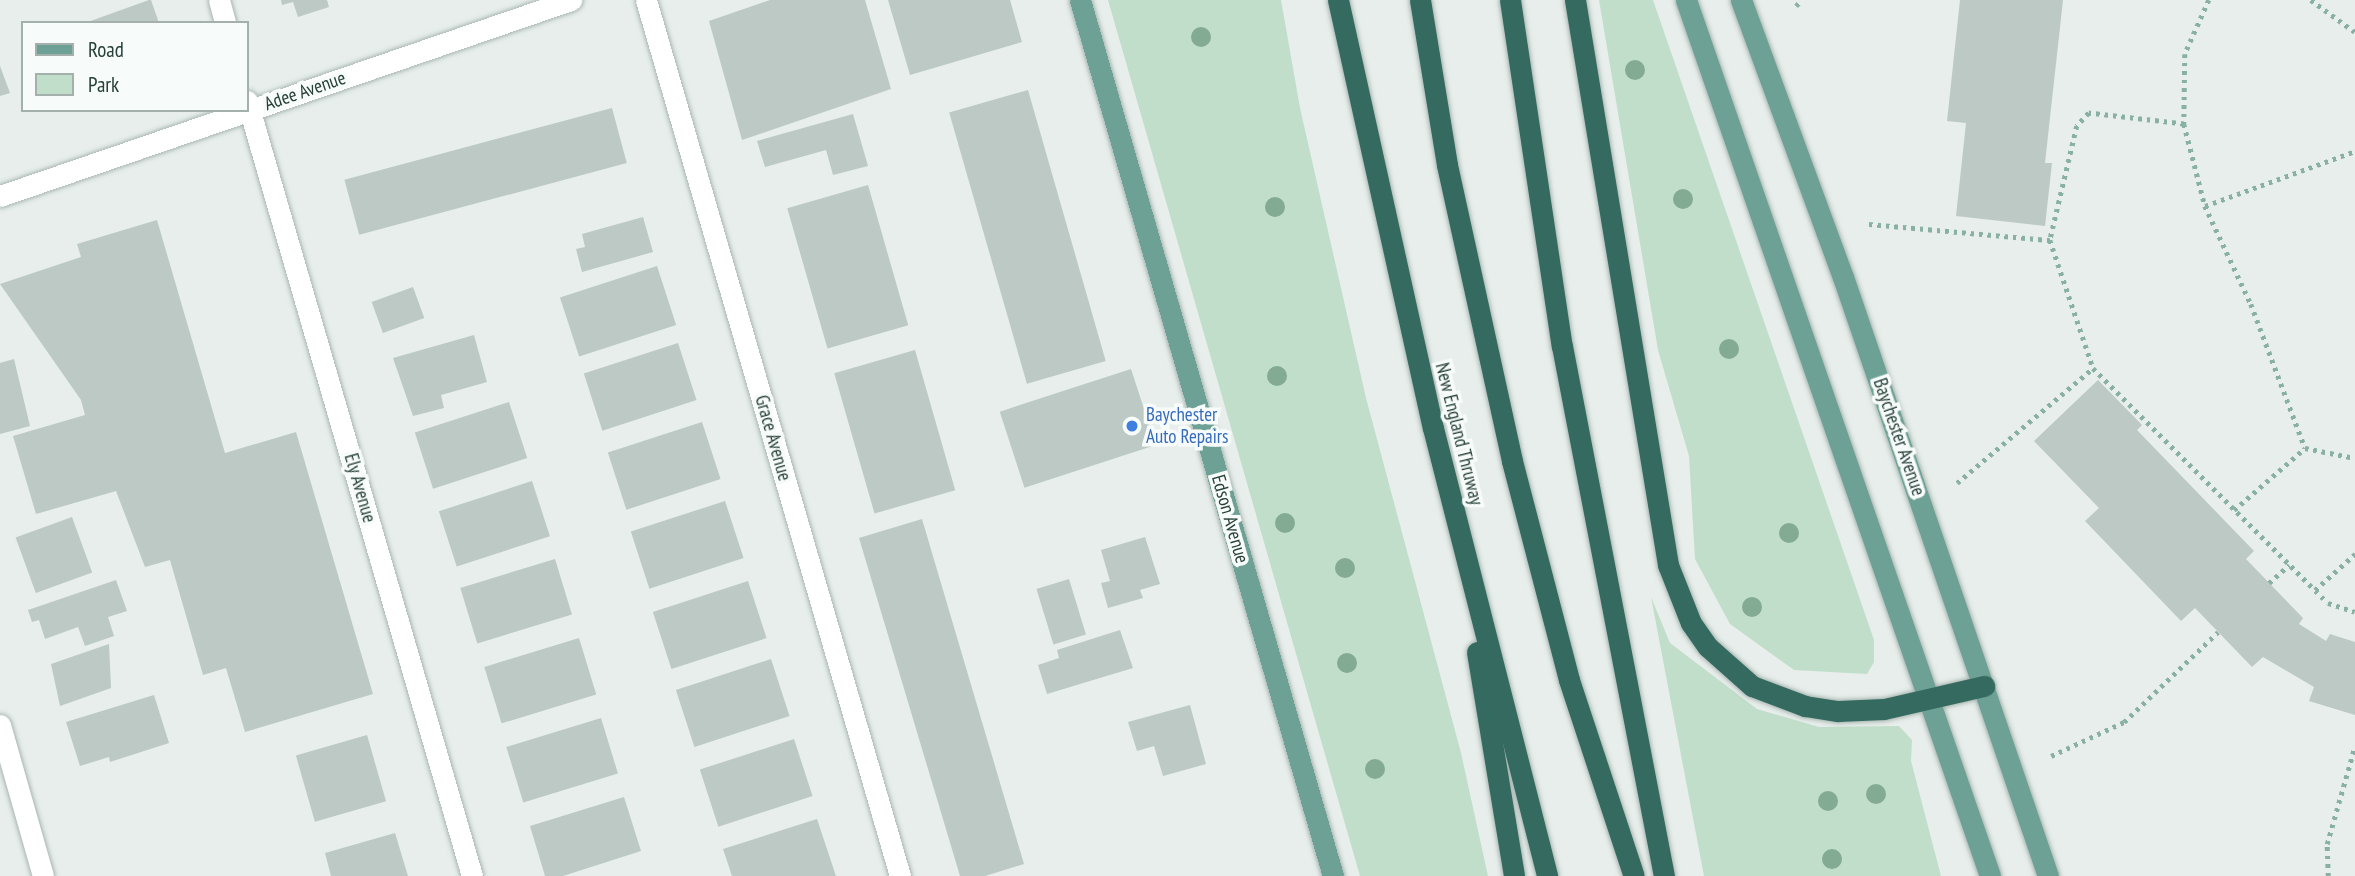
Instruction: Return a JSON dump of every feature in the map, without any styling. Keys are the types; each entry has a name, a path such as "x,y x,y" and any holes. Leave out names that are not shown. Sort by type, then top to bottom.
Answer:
{"highway":[{"name":"New England Thruway","path":"1338,0 1451,494 1547,876"},
{"path":"1420,0 1447,165 1506,434 1569,680 1634,876"},
{"path":"1510,0 1562,346 1664,876"},
{"path":"1575,0 1668,565 1691,623 1729,669 1773,697 1838,711 1888,709 1984,687"},
{"path":"1451,494 1514,876"}],"main road":[{"name":"Edson Avenue","path":"1080,0 1333,876"},
{"path":"1686,0 1990,876"},
{"name":"Baychester Avenue","path":"1741,0 1843,277 2048,876"}],"street":[{"path":"219,0 224,21"},
{"name":"Adee Avenue","path":"248,106 571,0"},
{"name":"Grace Avenue","path":"646,0 900,876"},
{"name":"Ely Avenue","path":"248,106 472,876"},
{"name":"Adee Avenue","path":"0,196 231,112"},
{"path":"0,725 43,876"}],"path":[{"path":"1796,6 1801,0"},
{"path":"2209,0 2185,54 2184,124 2205,206 2252,304 2305,448"},
{"path":"2311,0 2355,32"},
{"path":"2184,124 2089,113 2077,126 2050,240 2093,368 2328,603 2355,612"},
{"path":"2205,206 2355,151"},
{"path":"1870,225 2050,240"},
{"path":"1957,483 2093,368"},
{"path":"2305,448 2355,458"},
{"path":"2234,510 2305,448"},
{"path":"2315,590 2355,554"},
{"path":"2269,583 2289,565"},
{"path":"2051,755 2124,722 2218,632"},
{"path":"2328,876 2327,844 2355,746"}],"green space":[{"path":"1108,0 1281,0 1300,108 1366,398 1461,753 1488,876 1360,876"},
{"path":"1599,0 1653,0 1874,640 1874,662 1867,674 1794,670 1730,624 1695,559 1689,456 1658,350"},
{"path":"1651,597 1670,643 1757,709 1819,727 1899,726 1912,740 1911,761 1941,876 1704,876"}],"building":[{"path":"149,0 158,21 91,21"},
{"path":"281,0 327,0 329,7 298,17 293,2 282,5"},
{"path":"770,0 865,0 891,89 742,140 709,21"},
{"path":"888,0 1010,0 1022,42 910,75"},
{"path":"1960,0 2063,0 2045,163 2052,163 2045,226 1956,216 1966,123 1947,121"},
{"path":"0,66 10,93 0,96"},
{"path":"1028,90 1106,361 1027,384 949,113"},
{"path":"612,108 627,163 359,235 344,180"},
{"path":"853,114 868,166 833,175 826,150 765,167 757,141"},
{"path":"868,185 908,325 827,348 787,208"},
{"path":"643,217 653,252 582,272 576,249 585,247 582,234"},
{"path":"157,220 225,453 296,432 373,694 245,732 226,668 203,675 170,560 145,567 116,491 36,514 13,436 85,415 81,400 0,284 81,257 77,244"},
{"path":"657,266 676,325 579,356 560,298"},
{"path":"413,287 424,318 383,333 372,302"},
{"path":"474,335 487,382 441,395 444,408 413,416 393,358"},
{"path":"678,343 697,400 602,431 584,374"},
{"path":"915,350 955,490 874,513 834,373"},
{"path":"14,359 30,426 0,434 0,363"},
{"path":"1131,369 1156,445 1024,488 1000,412"},
{"path":"2098,380 2142,425 2137,430 2254,551 2246,559 2303,618 2299,624 2326,641 2330,634 2355,642 2355,715 2309,701 2314,687 2263,657 2252,667 2195,608 2181,621 2085,521 2099,508 2034,441"},
{"path":"509,402 527,458 433,489 415,433"},
{"path":"702,422 721,479 626,510 608,453"},
{"path":"532,481 550,536 457,566 439,511"},
{"path":"725,501 744,558 649,589 631,532"},
{"path":"72,517 92,572 36,593 16,538"},
{"path":"922,519 1024,864 985,876 960,876 859,538"},
{"path":"1145,537 1160,584 1140,590 1143,598 1108,608 1101,583 1110,581 1101,550"},
{"path":"555,559 572,614 477,643 460,588"},
{"path":"1069,579 1086,634 1053,644 1036,589"},
{"path":"116,580 127,611 108,617 114,636 85,646 78,627 45,639 39,620 32,622 28,610"},
{"path":"748,581 767,638 671,669 653,612"},
{"path":"1120,630 1133,668 1047,694 1038,665 1059,658 1057,650"},
{"path":"579,638 596,694 502,723 484,667"},
{"path":"109,644 111,688 60,706 51,664"},
{"path":"771,659 790,716 694,747 676,690"},
{"path":"154,695 169,743 110,762 109,757 80,766 66,722"},
{"path":"1190,705 1206,764 1163,776 1154,746 1137,751 1128,722"},
{"path":"601,718 618,773 523,802 506,747"},
{"path":"367,735 386,801 315,822 296,755"},
{"path":"794,739 813,796 718,827 700,770"},
{"path":"624,797 641,851 563,876 545,876 530,826"},
{"path":"817,819 836,876 732,876 723,849"},
{"path":"395,833 408,876 331,876 325,853"}],"place":[{"name":"Baychester Auto Repairs","path":"1132,426"}]}
